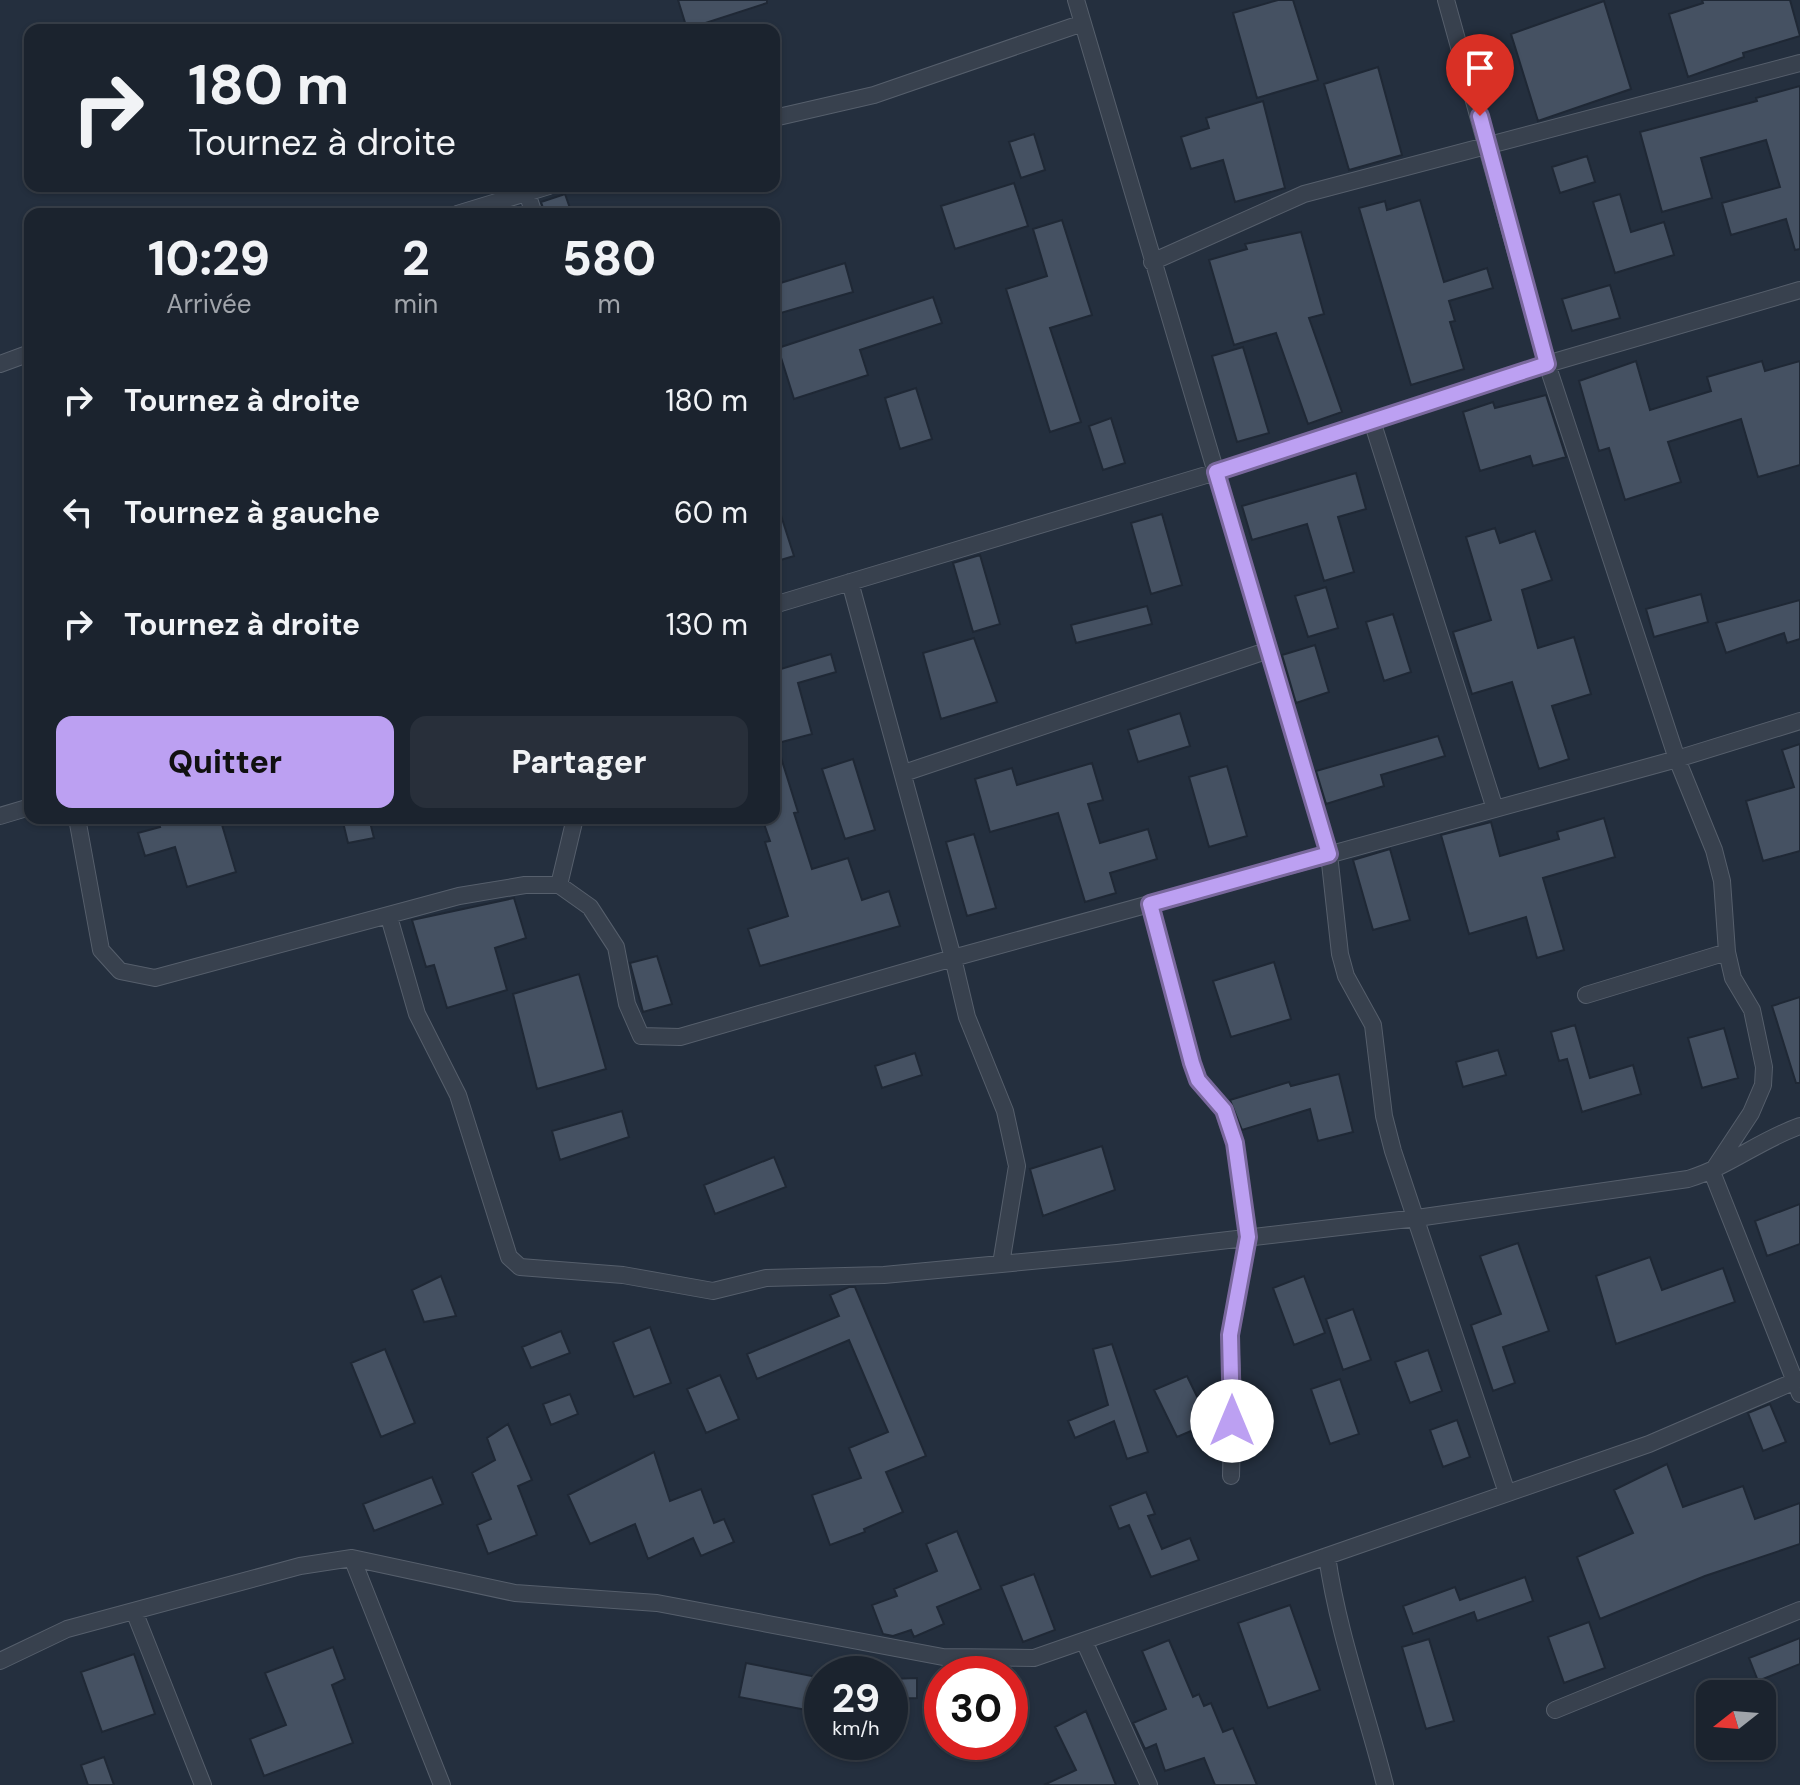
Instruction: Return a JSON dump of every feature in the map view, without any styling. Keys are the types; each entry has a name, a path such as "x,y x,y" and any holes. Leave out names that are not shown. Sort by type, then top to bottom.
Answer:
{"street":[{"path":"1446,0 1547,364 1677,759 1694,794 1722,881 1727,952 1733,978 1752,1010 1761,1039 1763,1085 1751,1113 1712,1172"},
{"path":"1080,1 1080,24 1329,854 1340,954 1346,976 1373,1025 1384,1116 1507,1493"},
{"path":"780,117 874,95 1080,24"},
{"path":"1152,262 1304,194 1800,63"},
{"path":"477,208 530,192"},
{"path":"527,193 532,208"},
{"path":"780,603 1216,472 1547,364 1800,290"},
{"path":"0,364 24,355"},
{"path":"1372,421 1495,809"},
{"path":"850,582 904,773 967,1017 1005,1111 1017,1166 1001,1264"},
{"path":"904,773 1269,650"},
{"path":"78,824 101,950 120,971 155,978 459,896 525,885 559,885 590,907 616,947 627,1004 641,1036 680,1037 953,958 1677,759 1800,721"},
{"path":"0,816 24,809"},
{"path":"559,885 574,824"},
{"path":"1150,904 1198,1080 1224,1110 1235,1143 1248,1237 1230,1335 1233,1394 1231,1476"},
{"path":"389,917 417,1014 458,1095 509,1257 520,1267 623,1275 713,1291 766,1278 884,1275 1248,1237 1417,1218 1688,1179 1712,1172 1757,1144 1800,1126"},
{"path":"1586,995 1727,952"},
{"path":"0,1661 67,1629 300,1566 352,1558 515,1593 657,1603 943,1657 1034,1658 1649,1444 1799,1385 1712,1172"},
{"path":"1327,1556 1335,1610 1362,1692 1385,1785"},
{"path":"352,1558 442,1785"},
{"path":"1555,1710 1800,1610"},
{"path":"134,1611 203,1785"},
{"path":"1084,1641 1149,1785"}],"building":[{"path":"678,0 767,0 767,3 702,24 685,24"},
{"path":"1278,0 1293,0 1318,80 1257,98 1233,13"},
{"path":"1702,0 1790,0 1800,36 1743,53 1744,57 1688,77 1669,14 1703,3"},
{"path":"1604,1 1631,89 1538,121 1511,34"},
{"path":"1378,67 1402,155 1349,170 1324,84"},
{"path":"1800,86 1800,249 1795,250 1786,219 1731,235 1722,203 1780,187 1766,140 1701,158 1712,198 1662,212 1640,132 1757,101 1756,98"},
{"path":"1263,101 1285,188 1235,202 1223,160 1191,169 1181,137 1209,128 1206,118"},
{"path":"1034,134 1045,170 1021,178 1009,142"},
{"path":"1587,156 1595,182 1560,193 1552,167"},
{"path":"1014,183 1028,226 955,249 941,206"},
{"path":"565,194 570,208 543,208 541,202"},
{"path":"1620,194 1631,232 1664,222 1674,255 1615,273 1593,202"},
{"path":"1420,200 1444,282 1487,268 1493,288 1449,301 1455,321 1450,322 1464,369 1411,385 1359,208 1385,201 1387,210"},
{"path":"1062,220 1092,315 1050,328 1081,422 1050,432 1006,289 1047,276 1033,229"},
{"path":"1301,232 1324,314 1309,318 1342,412 1308,424 1276,333 1234,345 1209,260 1247,249 1245,244"},
{"path":"845,263 853,292 780,313 780,283"},
{"path":"1610,285 1620,318 1572,331 1562,299"},
{"path":"933,297 942,323 860,350 868,375 794,399 780,347"},
{"path":"1243,347 1269,433 1237,442 1212,356"},
{"path":"1636,361 1650,410 1711,391 1707,377 1762,361 1765,371 1800,361 1800,465 1758,477 1741,419 1668,442 1681,482 1625,500 1609,448 1599,451 1579,381"},
{"path":"916,388 932,439 900,449 885,398"},
{"path":"1546,395 1566,457 1533,466 1530,456 1480,471 1463,412 1493,402 1495,408"},
{"path":"1111,418 1125,463 1103,470 1089,426"},
{"path":"1356,473 1366,509 1338,517 1354,572 1324,581 1307,524 1252,540 1242,506"},
{"path":"780,512 794,556 780,560"},
{"path":"1162,514 1182,585 1151,594 1131,523"},
{"path":"1495,528 1500,543 1535,531 1552,580 1522,590 1538,648 1574,637 1591,694 1552,706 1569,759 1539,769 1512,682 1472,694 1453,632 1491,620 1466,537"},
{"path":"980,555 1000,624 973,632 953,563"},
{"path":"1326,587 1338,628 1308,637 1295,596"},
{"path":"1701,594 1708,622 1654,637 1646,609"},
{"path":"1800,600 1800,639 1787,643 1784,633 1726,653 1716,623"},
{"path":"1147,606 1152,624 1076,643 1071,625"},
{"path":"1393,614 1411,672 1384,681 1366,622"},
{"path":"974,638 997,702 941,719 923,653"},
{"path":"1315,645 1329,692 1296,703 1282,655"},
{"path":"831,654 836,672 798,683 812,734 780,742 780,669"},
{"path":"1180,713 1190,746 1138,762 1128,730"},
{"path":"1438,736 1445,756 1381,775 1384,786 1326,804 1316,771"},
{"path":"1800,744 1800,851 1763,861 1746,801 1794,787 1782,750"},
{"path":"780,754 812,869 848,858 862,900 889,891 900,926 760,966 748,929 788,916 765,842 770,841 764,824 780,824"},
{"path":"853,759 875,830 845,839 822,769"},
{"path":"1092,763 1103,800 1088,804 1100,843 1148,829 1157,859 1110,873 1116,893 1085,902 1058,813 990,832 975,779 1012,768 1017,785"},
{"path":"1227,766 1247,836 1209,847 1189,777"},
{"path":"1604,818 1615,857 1543,878 1564,950 1537,958 1526,917 1469,934 1441,835 1491,822 1500,856 1559,839 1557,832"},
{"path":"159,824 222,824 236,872 187,887 175,847 145,856 138,833 160,827"},
{"path":"343,824 370,824 374,838 348,843"},
{"path":"974,834 996,908 967,916 946,842"},
{"path":"1390,849 1410,920 1373,930 1353,860"},
{"path":"514,898 526,938 495,948 507,990 447,1008 434,965 426,967 412,920"},
{"path":"657,956 672,1004 643,1012 630,963"},
{"path":"1274,962 1291,1019 1231,1037 1213,981"},
{"path":"579,974 606,1069 537,1089 513,994"},
{"path":"1800,997 1800,1083 1796,1083 1772,1006"},
{"path":"1575,1025 1590,1078 1633,1065 1641,1094 1582,1112 1567,1059 1559,1061 1551,1032"},
{"path":"1724,1028 1738,1078 1702,1088 1688,1038"},
{"path":"1498,1050 1506,1075 1463,1087 1456,1062"},
{"path":"915,1053 922,1075 882,1088 875,1066"},
{"path":"1339,1074 1353,1132 1318,1141 1310,1109 1242,1130 1230,1100 1289,1082 1291,1086"},
{"path":"622,1111 629,1137 560,1160 552,1131"},
{"path":"1102,1146 1115,1190 1043,1216 1030,1169"},
{"path":"774,1157 786,1187 715,1214 704,1185"},
{"path":"1800,1204 1800,1244 1767,1256 1755,1221"},
{"path":"1518,1243 1549,1331 1503,1347 1515,1383 1493,1391 1471,1325 1501,1314 1480,1256"},
{"path":"1650,1257 1662,1290 1723,1268 1735,1302 1616,1344 1596,1276"},
{"path":"441,1276 456,1316 424,1322 412,1290"},
{"path":"1304,1276 1325,1333 1294,1345 1273,1288"},
{"path":"855,1287 926,1456 886,1472 903,1512 864,1529 865,1532 830,1545 812,1495 861,1478 849,1448 888,1432 849,1340 757,1379 747,1354 839,1316 830,1295"},
{"path":"1353,1309 1371,1360 1343,1370 1326,1319"},
{"path":"650,1327 671,1383 634,1397 613,1342"},
{"path":"561,1331 570,1353 531,1368 522,1347"},
{"path":"1112,1344 1148,1452 1127,1459 1114,1421 1075,1438 1068,1421 1108,1405 1093,1349"},
{"path":"385,1349 415,1423 381,1437 351,1363"},
{"path":"1428,1350 1442,1391 1410,1403 1395,1362"},
{"path":"720,1375 739,1419 706,1433 687,1389"},
{"path":"1187,1376 1210,1423 1177,1437 1154,1390"},
{"path":"1340,1379 1359,1434 1330,1444 1311,1389"},
{"path":"570,1394 578,1414 551,1425 543,1404"},
{"path":"1770,1404 1786,1442 1763,1451 1748,1413"},
{"path":"1457,1420 1470,1457 1443,1467 1430,1430"},
{"path":"508,1424 532,1480 518,1486 537,1535 488,1554 477,1525 491,1519 472,1473 495,1460 487,1438"},
{"path":"654,1452 670,1501 701,1489 714,1523 724,1519 734,1542 701,1556 693,1538 648,1559 635,1524 590,1544 568,1495"},
{"path":"1667,1464 1683,1507 1743,1486 1755,1519 1800,1503 1800,1544 1705,1576 1600,1619 1577,1557 1633,1533 1614,1490"},
{"path":"432,1477 443,1504 374,1531 363,1504"},
{"path":"1146,1492 1155,1514 1148,1516 1162,1549 1190,1538 1199,1560 1151,1577 1129,1525 1119,1529 1110,1506"},
{"path":"957,1531 981,1589 937,1607 944,1624 914,1637 911,1630 893,1636 883,1634 872,1605 897,1596 894,1589 937,1571 926,1544"},
{"path":"1034,1574 1055,1630 1023,1642 1001,1586"},
{"path":"1525,1577 1533,1601 1477,1621 1474,1612 1413,1634 1403,1606 1455,1587 1460,1600"},
{"path":"1290,1605 1320,1690 1268,1708 1238,1623"},
{"path":"1589,1622 1605,1668 1564,1683 1548,1637"},
{"path":"1800,1638 1800,1664 1760,1680 1758,1680 1749,1658"},
{"path":"1429,1639 1454,1721 1426,1729 1402,1647"},
{"path":"1169,1640 1193,1697 1199,1694 1204,1706 1211,1703 1223,1732 1233,1728 1257,1785 1215,1785 1204,1758 1165,1771 1156,1744 1145,1749 1133,1723 1166,1709 1142,1651"},
{"path":"333,1647 345,1679 332,1685 353,1743 264,1776 250,1739 286,1725 265,1673"},
{"path":"134,1654 155,1714 102,1732 81,1672"},
{"path":"746,1663 804,1674 804,1710 739,1697"},
{"path":"908,1678 917,1678 917,1698 908,1698"},
{"path":"1086,1711 1116,1785 1044,1785 1076,1770 1055,1727"},
{"path":"104,1757 114,1785 88,1785 81,1765"}],"route":[{"path":"1232,1421 1230,1335 1248,1237 1235,1143 1224,1110 1198,1080 1150,904 1329,854 1216,472 1547,364 1480,116"}]}
